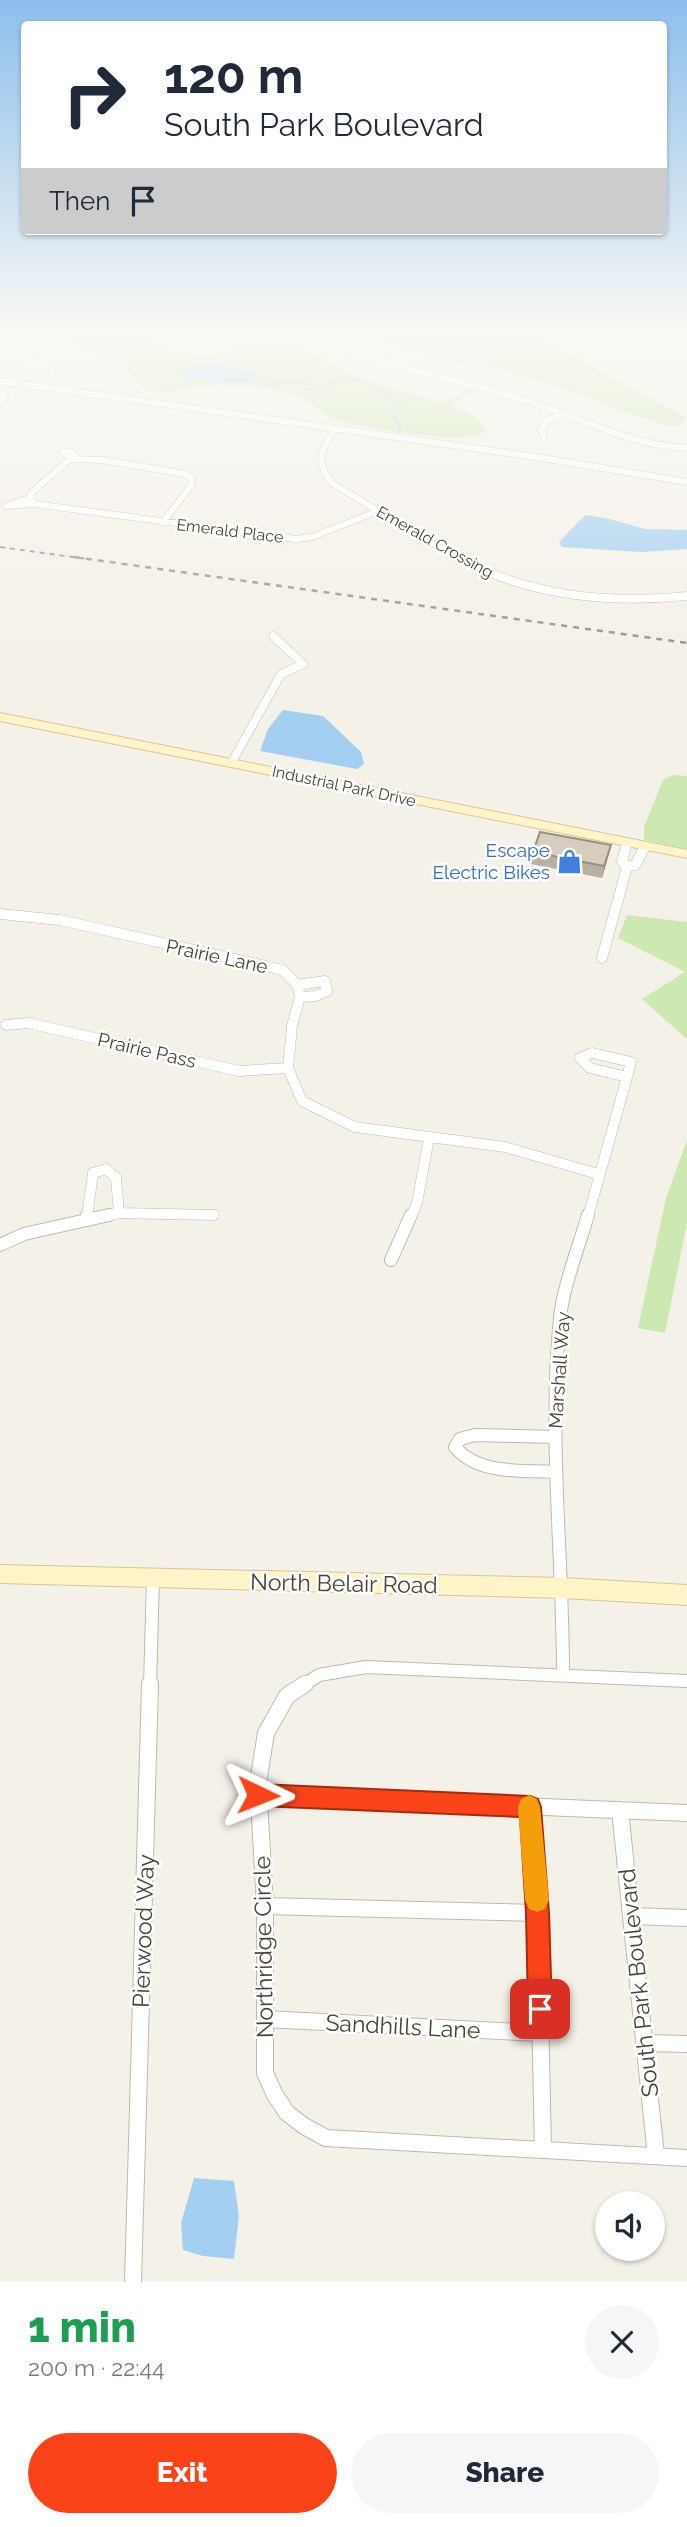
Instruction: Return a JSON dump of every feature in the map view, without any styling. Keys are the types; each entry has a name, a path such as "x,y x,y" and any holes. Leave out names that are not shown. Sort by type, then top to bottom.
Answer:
{"street":[{"name":"Emerald Crossing","path":"329,437 321,450 319,462 323,473 333,484 466,561 522,585 584,597 626,600 687,596"},
{"path":"390,437 601,466 687,482"},
{"path":"628,437 653,445 687,448"},
{"name":"Emerald Place","path":"162,523 191,486 192,480 185,474 74,459 32,492 32,501 162,523 296,539 312,537 378,511"},
{"path":"232,762 281,674 303,664 273,636"},
{"name":"Industrial Park Drive","path":"0,717 687,855"},
{"path":"627,843 622,861 627,867"},
{"path":"627,867 635,865 645,846"},
{"path":"602,958 627,867"},
{"name":"Prairie Lane","path":"0,914 60,920 283,970 297,985"},
{"path":"300,997 316,996 327,991 324,981 297,985 300,997 292,1026 288,1068 302,1101 355,1127 505,1147 598,1174"},
{"name":"Prairie Pass","path":"6,1025 28,1023 239,1071 288,1068"},
{"name":"Marshall Way","path":"563,1674 563,1588 555,1472 560,1315 627,1077"},
{"path":"391,1260 417,1203 429,1138"},
{"path":"87,1219 93,1173 106,1169 116,1178 119,1213"},
{"path":"0,1245 24,1234 119,1213 214,1215"},
{"path":"555,1437 475,1435 460,1439 455,1447 460,1456 472,1464 555,1472"},
{"name":"North Belair Road","path":"0,1574 563,1588 687,1595"},
{"name":"Pierwood Way","path":"132,2282 153,1579"},
{"name":"Northridge Circle","path":"687,1681 366,1667 319,1675 287,1696 266,1733 258,1783 265,1906 265,2073 272,2096 302,2127 326,2138 687,2158"},
{"path":"258,1795 687,1813"},
{"path":"530,1807 538,1913 543,2150"},
{"name":"South Park Boulevard","path":"620,1810 656,2156"},
{"path":"265,1906 538,1913"},
{"path":"633,1916 687,1919"},
{"name":"Sandhills Lane","path":"265,2018 540,2033"},
{"path":"645,2043 687,2045"}],"green space":[{"path":"673,775 687,776 687,849 644,840 644,827 663,780"},
{"path":"627,915 687,922 687,1039 642,999 685,972 618,938"},
{"path":"687,1140 687,1223 665,1333 638,1328 666,1198"}],"water":[{"path":"585,515 645,529 687,530 687,549 641,552 562,547 559,542"},
{"path":"283,710 323,716 361,752 364,764 357,769 260,751 268,729"},
{"path":"194,2178 234,2181 239,2216 234,2259 203,2256 183,2250 181,2223"}],"building":[{"path":"540,832 611,845 604,866 533,852"}],"railway":[{"path":"0,547 87,559"},
{"path":"74,557 687,643"}],"slow traffic":[{"path":"529,1807 537,1900"}],"place":[{"name":"Escape Electric Bikes","path":"570,861"}],"route":[{"path":"258,1795 530,1807 538,1913 540,2009"}]}
